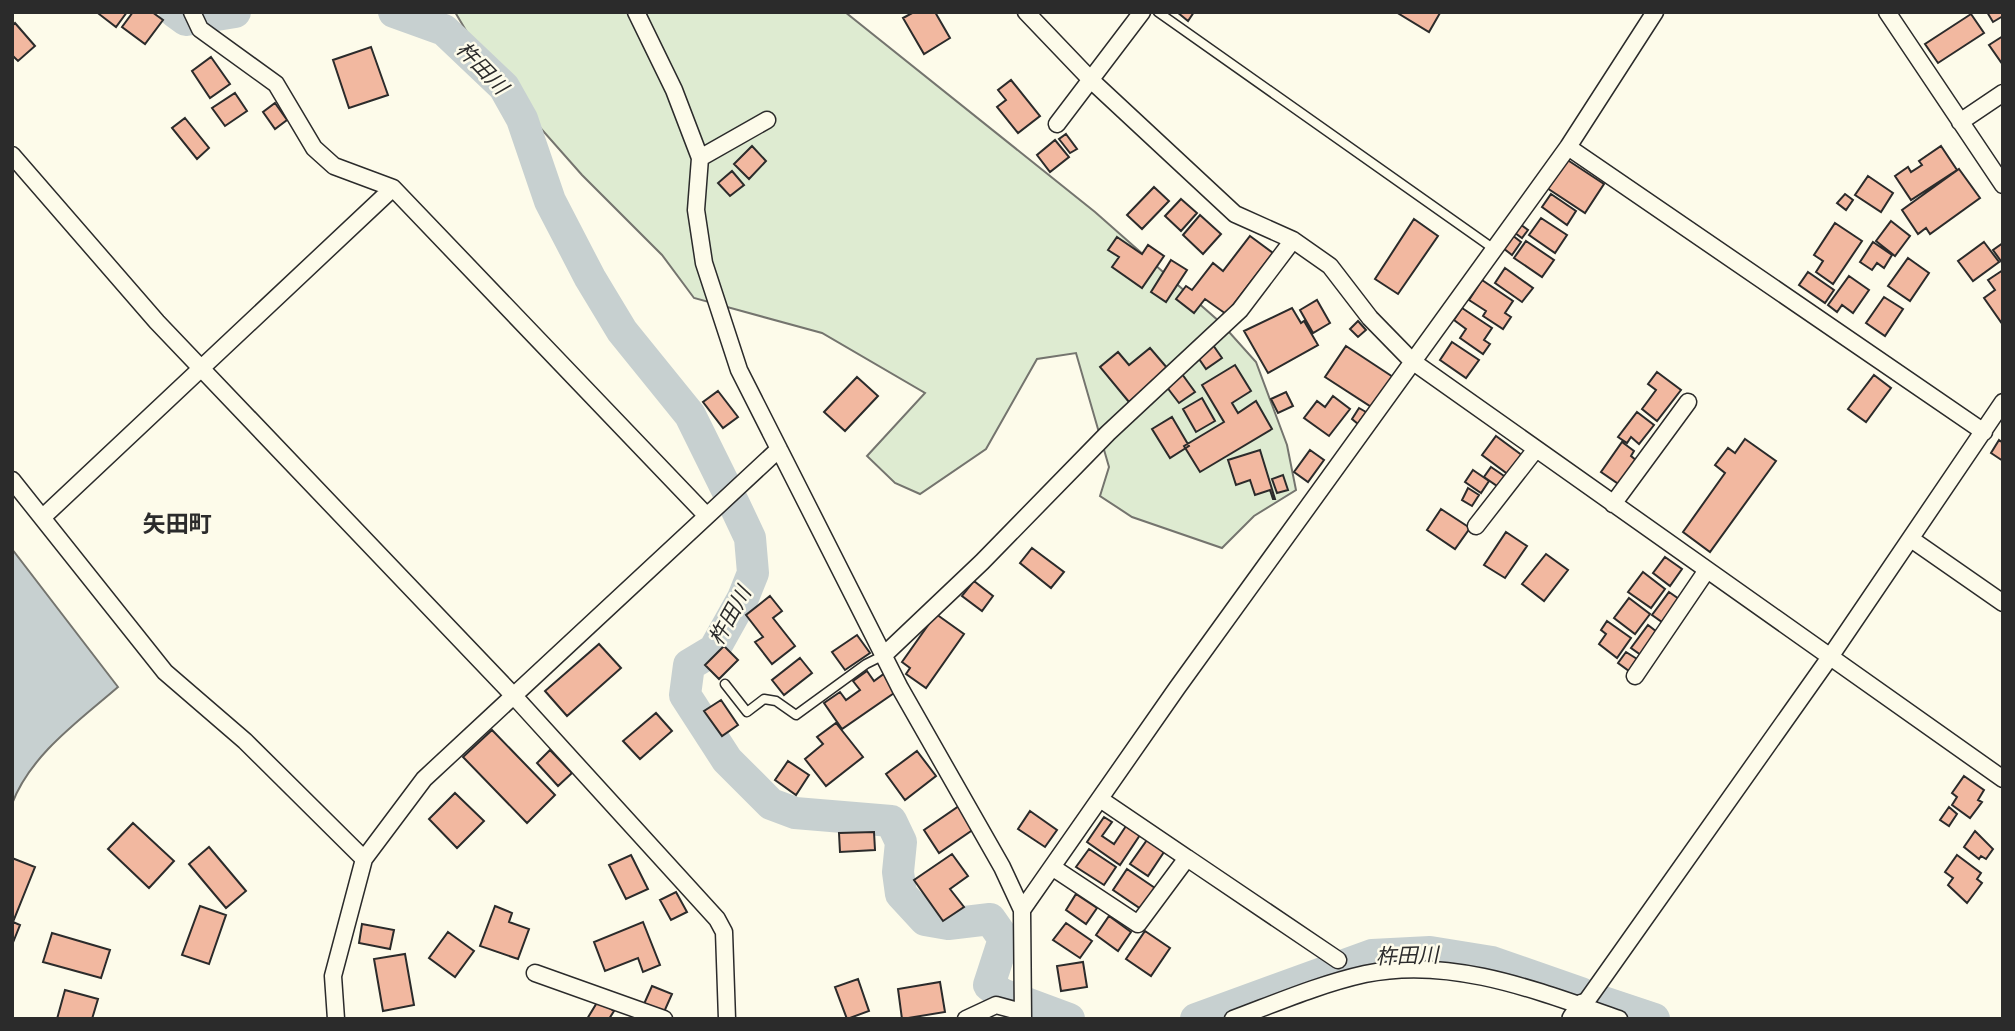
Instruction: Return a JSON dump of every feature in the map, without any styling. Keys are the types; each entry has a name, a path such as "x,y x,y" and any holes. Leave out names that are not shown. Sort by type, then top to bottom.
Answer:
{"street":[{"path":"636,12 674,90 700,158 696,210 704,263 739,370 906,700 1002,867 1022,910 1022,1009 996,1005 966,1019"},
{"path":"1026,12 1092,81 1235,214 1293,240 1330,266 1370,318 1412,361 2003,779"},
{"path":"1057,124 1142,12"},
{"path":"1022,910 1412,361 1568,147 1655,12"},
{"path":"1888,12 2003,185"},
{"path":"194,16 200,29 276,84 314,148 334,166 393,188 706,516"},
{"path":"1960,122 2003,93"},
{"path":"700,158 767,120"},
{"path":"1568,147 1984,432"},
{"path":"12,155 157,322 513,695 717,919 724,932 727,1019"},
{"path":"43,517 393,188"},
{"path":"884,654 982,562 1108,433 1240,310 1293,240"},
{"path":"1613,504 1688,402"},
{"path":"1579,1013 1830,657 2003,402"},
{"path":"336,1019 333,976 364,859 424,779 779,449"},
{"path":"1476,526 1536,449"},
{"path":"12,480 165,672 245,741 364,859"},
{"path":"1911,539 2003,603"},
{"path":"1635,676 1707,570"},
{"path":"1100,799 1338,960"},
{"path":"1052,867 1138,924 1186,859"},
{"path":"1233,1019 1319,987 1367,974 1431,970 1497,979 1579,1013 1619,1019"},
{"path":"536,973 664,1019"}],"lane":[{"path":"1158,12 1494,249"},
{"path":"725,684 747,712 764,699 776,701 796,715 884,654"}],"green space":[{"path":"455,12 845,12 1095,212 1221,323 1256,362 1287,445 1296,490 1254,516 1222,548 1132,517 1100,496 1109,467 1076,353 1037,359 986,449 920,494 895,483 867,456 925,393 822,333 694,298 662,255 582,175 490,71"}],"shaded area":[{"path":"12,549 118,687 43,754 20,786 12,804"}],"building":[{"path":"127,12 116,27 99,14"},
{"path":"133,12 152,12 163,20 145,44 122,27"},
{"path":"914,12 935,12 950,38 924,54 903,18"},
{"path":"1177,12 1194,12 1188,21"},
{"path":"1396,12 1439,12 1440,13 1429,32"},
{"path":"1987,12 2003,12 2003,16 1993,22"},
{"path":"1971,14 1984,33 1938,63 1925,44"},
{"path":"15,23 35,46 18,61 12,55 12,26"},
{"path":"2003,36 2003,65 1989,45"},
{"path":"371,47 388,95 349,108 333,60"},
{"path":"211,57 230,84 210,98 192,71"},
{"path":"1011,80 1040,116 1018,133 997,107 1006,100 998,90"},
{"path":"235,93 247,111 225,126 212,108"},
{"path":"275,103 287,120 275,129 263,112"},
{"path":"185,118 209,148 197,159 172,128"},
{"path":"1066,134 1077,149 1070,153 1059,139"},
{"path":"1055,140 1069,157 1050,172 1037,155"},
{"path":"752,146 766,161 749,179 734,164"},
{"path":"1941,146 1957,170 1911,200 1895,176 1908,167 1911,172 1922,165 1919,161"},
{"path":"1566,159 1604,184 1585,213 1547,188"},
{"path":"1959,169 1980,198 1930,234 1926,228 1918,234 1902,210"},
{"path":"732,171 744,185 730,196 718,183"},
{"path":"1868,176 1893,193 1881,212 1855,195"},
{"path":"1154,187 1169,201 1142,229 1127,215"},
{"path":"1551,194 1576,211 1567,225 1542,207"},
{"path":"1845,194 1853,200 1846,210 1837,203"},
{"path":"1181,199 1197,213 1181,231 1165,216"},
{"path":"1200,215 1221,234 1203,254 1183,235"},
{"path":"1541,218 1567,235 1555,253 1529,235"},
{"path":"1414,219 1438,236 1398,294 1375,279"},
{"path":"1891,221 1910,236 1895,256 1876,241"},
{"path":"1835,223 1862,241 1833,284 1816,272 1823,261 1814,255"},
{"path":"1520,224 1528,230 1522,238 1515,233"},
{"path":"1512,235 1521,242 1512,255 1503,248"},
{"path":"1250,236 1273,253 1226,314 1205,299 1194,313 1176,299 1186,286 1192,290 1213,263 1223,271"},
{"path":"1117,237 1142,254 1148,245 1164,256 1142,288 1112,267 1119,257 1108,250"},
{"path":"1526,241 1554,260 1542,277 1514,258"},
{"path":"1873,242 1892,255 1884,268 1877,263 1872,270 1860,262"},
{"path":"1984,242 1999,262 1973,281 1958,261"},
{"path":"2003,243 2003,264 1993,250"},
{"path":"1908,258 1929,273 1910,301 1888,286"},
{"path":"1171,260 1187,270 1166,302 1151,292"},
{"path":"1505,268 1533,288 1522,302 1495,283"},
{"path":"2003,270 2003,325 1984,298 1995,290 1988,280"},
{"path":"1808,272 1834,290 1825,303 1799,285"},
{"path":"1849,276 1869,290 1853,313 1842,305 1837,312 1828,305"},
{"path":"1482,280 1513,301 1505,313 1511,317 1503,329 1483,316 1486,311 1469,300"},
{"path":"1884,297 1903,309 1885,336 1866,323"},
{"path":"1317,300 1330,323 1313,333 1300,310"},
{"path":"1292,308 1301,323 1304,321 1318,345 1268,373 1244,331"},
{"path":"1462,308 1492,328 1484,340 1490,344 1483,354 1460,338 1466,329 1454,320"},
{"path":"1358,321 1366,330 1358,337 1350,329"},
{"path":"1452,342 1479,360 1466,378 1440,360"},
{"path":"1213,345 1222,358 1206,369 1197,356"},
{"path":"1346,346 1393,377 1373,408 1325,377"},
{"path":"1150,348 1168,369 1129,402 1100,367 1118,352 1129,365"},
{"path":"1235,365 1251,391 1232,403 1238,413 1256,401 1272,429 1200,472 1184,446 1224,422 1202,385"},
{"path":"1657,372 1681,390 1657,421 1642,409 1656,390 1648,384"},
{"path":"1182,374 1195,392 1179,403 1166,386"},
{"path":"1874,375 1891,388 1866,422 1848,409"},
{"path":"857,377 878,396 845,431 824,412"},
{"path":"718,391 738,417 723,428 703,402"},
{"path":"1286,392 1293,406 1278,413 1271,399"},
{"path":"1333,396 1350,409 1329,436 1304,418 1317,401 1325,407"},
{"path":"1202,398 1215,421 1196,432 1183,409"},
{"path":"1359,408 1366,412 1358,424 1352,419"},
{"path":"1637,412 1654,425 1639,444 1631,437 1627,443 1618,437"},
{"path":"1172,417 1189,446 1170,458 1152,429"},
{"path":"1496,436 1523,456 1509,475 1482,455"},
{"path":"1745,439 1776,461 1710,552 1683,532 1725,473 1715,465 1728,448 1735,453"},
{"path":"1999,440 2003,443 2003,461 1991,453"},
{"path":"1622,442 1634,451 1631,456 1637,461 1620,485 1601,472"},
{"path":"1260,450 1275,499 1270,490 1255,495 1250,480 1236,485 1228,460"},
{"path":"1310,450 1324,460 1308,482 1294,472"},
{"path":"1491,467 1507,478 1500,488 1484,477"},
{"path":"1473,470 1489,481 1481,493 1465,482"},
{"path":"1283,475 1288,490 1277,493 1272,479"},
{"path":"1468,488 1479,495 1472,506 1462,500"},
{"path":"1441,509 1470,528 1455,549 1427,530"},
{"path":"1506,532 1527,546 1505,578 1484,565"},
{"path":"1032,548 1064,572 1051,588 1020,563"},
{"path":"1546,554 1568,570 1544,601 1522,584"},
{"path":"1665,557 1682,569 1670,586 1653,573"},
{"path":"1643,572 1665,589 1651,608 1628,592"},
{"path":"974,581 993,596 982,611 962,596"},
{"path":"1669,592 1679,599 1662,622 1652,615"},
{"path":"770,596 782,611 773,618 795,646 772,664 755,642 763,637 746,615"},
{"path":"1629,598 1650,614 1635,634 1614,618"},
{"path":"936,614 964,634 926,688 906,674 910,668 902,662"},
{"path":"1607,621 1631,638 1617,658 1599,644 1606,634 1601,630"},
{"path":"1648,625 1657,632 1641,655 1631,648"},
{"path":"857,635 870,653 845,670 832,652"},
{"path":"599,644 621,668 567,716 545,691"},
{"path":"724,646 738,660 719,679 705,665"},
{"path":"1626,652 1637,659 1629,671 1618,663"},
{"path":"800,658 812,673 784,695 772,680"},
{"path":"867,671 874,681 885,673 897,691 842,729 824,703 840,692 846,700 860,690 853,681"},
{"path":"721,700 738,725 722,736 704,711"},
{"path":"656,713 672,731 640,759 623,741"},
{"path":"836,723 863,757 826,786 805,759 823,744 817,737"},
{"path":"492,730 555,795 527,823 463,757"},
{"path":"550,750 572,773 558,786 537,763"},
{"path":"917,751 936,776 905,800 886,774"},
{"path":"788,761 809,775 796,795 775,780"},
{"path":"1964,776 1984,790 1978,800 1982,802 1970,818 1952,805 1957,797 1952,793"},
{"path":"455,793 484,821 457,848 429,819"},
{"path":"959,806 974,829 939,853 924,830"},
{"path":"1949,807 1957,814 1949,826 1940,820"},
{"path":"1030,811 1057,830 1045,847 1018,829"},
{"path":"1104,817 1112,822 1102,836 1114,844 1126,826 1140,835 1120,865 1087,842"},
{"path":"133,823 174,861 149,888 108,849"},
{"path":"1975,831 1993,849 1986,859 1981,856 1979,859 1964,847"},
{"path":"874,832 875,850 840,852 839,833"},
{"path":"1147,840 1164,852 1148,876 1130,864"},
{"path":"209,847 246,891 226,908 189,864"},
{"path":"1089,849 1116,867 1104,885 1076,867"},
{"path":"952,854 968,876 950,889 964,907 943,921 914,880"},
{"path":"631,855 648,889 626,899 609,865"},
{"path":"1957,855 1981,873 1977,879 1982,883 1967,903 1948,885 1953,878 1945,872"},
{"path":"12,858 35,867 13,922 20,925 12,945"},
{"path":"1127,869 1155,888 1141,909 1113,890"},
{"path":"676,892 687,912 671,920 660,900"},
{"path":"1076,894 1097,908 1086,924 1066,910"},
{"path":"200,906 226,915 209,964 182,955"},
{"path":"495,906 512,913 509,922 529,929 518,959 480,946"},
{"path":"1109,916 1131,932 1118,951 1096,935"},
{"path":"643,922 660,965 643,972 638,958 605,971 594,942"},
{"path":"1066,923 1092,941 1080,958 1053,940"},
{"path":"362,924 394,930 390,949 359,943"},
{"path":"1145,931 1170,948 1151,976 1126,959"},
{"path":"448,932 474,951 455,977 429,958"},
{"path":"52,933 110,950 101,978 43,962"},
{"path":"405,954 414,1005 383,1011 374,959"},
{"path":"1083,962 1087,987 1061,991 1057,966"},
{"path":"858,979 869,1011 847,1019 835,987"},
{"path":"940,982 945,1012 902,1019 898,989"},
{"path":"652,986 672,994 664,1012 644,1004"},
{"path":"65,990 98,999 92,1019 57,1019"},
{"path":"598,1001 614,1011 609,1019 587,1019"}],"waterway":[{"name":"杵田川","path":"175,12 186,20 235,12"},
{"name":"杵田川","path":"394,12 444,30 504,87 522,119 550,201 590,278 622,331 690,415 750,538 753,573 743,598 714,650 689,665 685,695 727,760 771,804 795,813 891,821 901,842 898,872 901,894 925,920 948,924 990,919 1004,939 989,985 1002,994 1069,1019"},
{"name":"杵田川","path":"1196,1019 1372,955 1430,952 1492,962 1581,993"},
{"name":"杵田川","path":"1600,1001 1654,1019"}],"district":[{"name":"矢田町","path":"177,524"}]}
